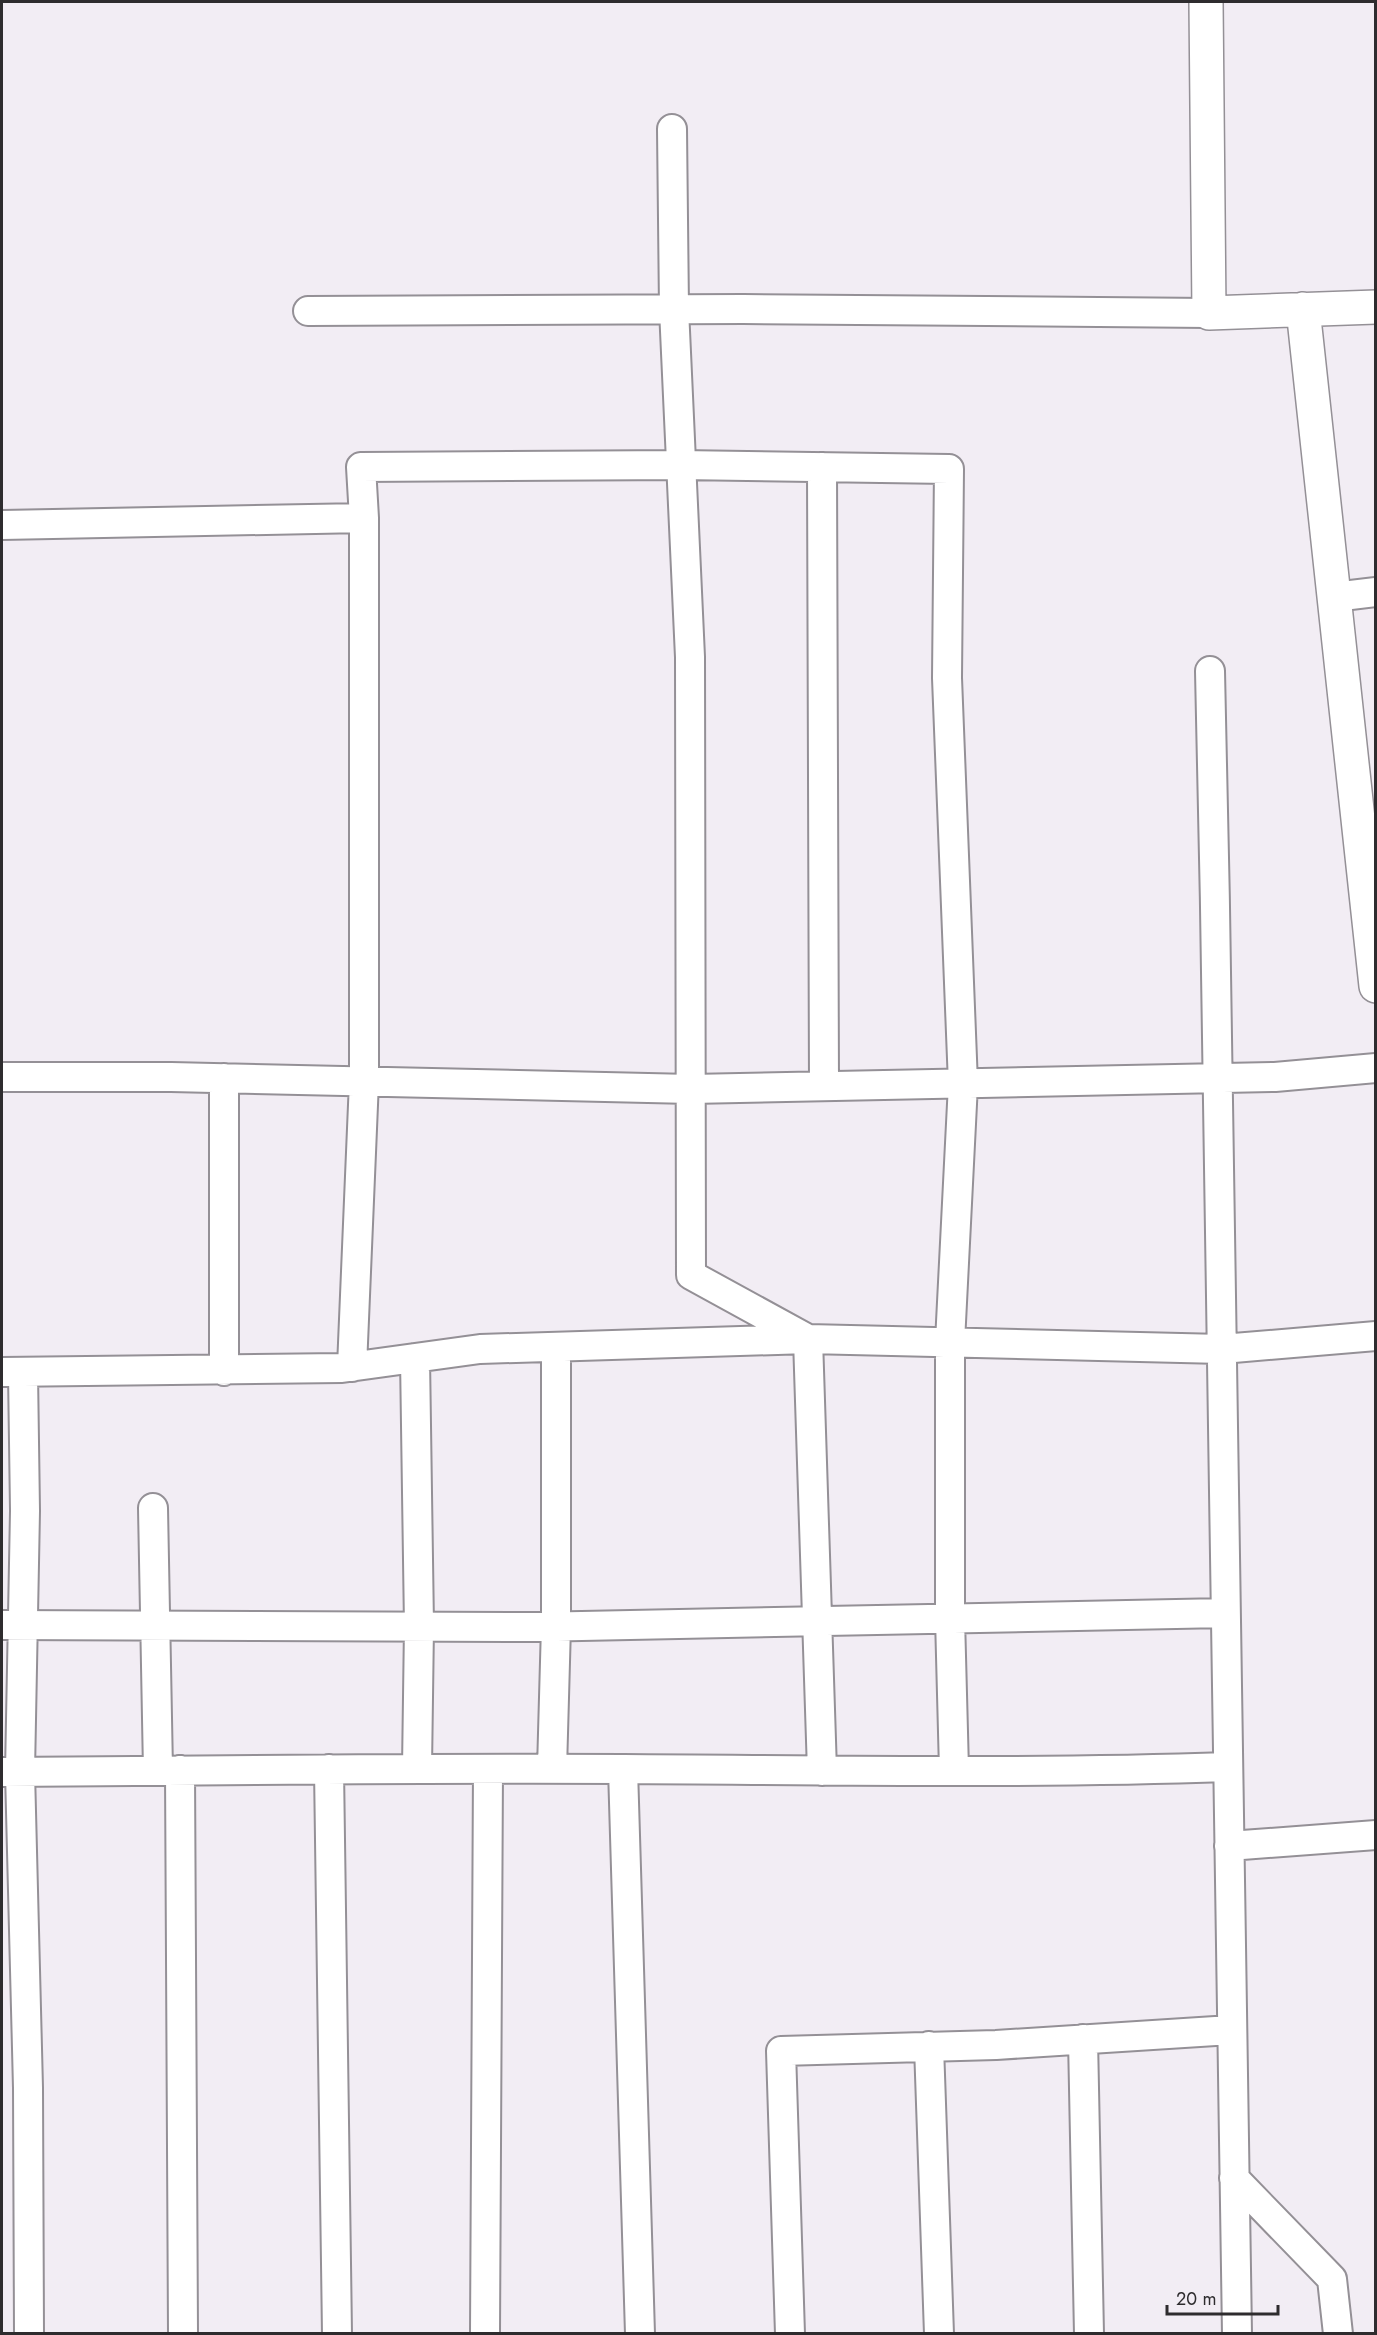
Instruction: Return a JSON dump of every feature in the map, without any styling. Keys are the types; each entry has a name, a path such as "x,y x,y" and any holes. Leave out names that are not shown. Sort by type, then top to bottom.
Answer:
{"street":[{"path":"1206,2 1209,313"},
{"path":"672,129 674,309 690,657 691,1275 808,1339"},
{"path":"308,311 674,309 1209,313 1376,308"},
{"path":"1303,309 1376,987"},
{"path":"352,1367 364,1081 364,518 361,467 681,465 949,469 946,678 963,1084 950,1342 950,1618 954,1770"},
{"path":"822,467 824,1086"},
{"path":"2,525 364,518"},
{"path":"1334,597 1376,592"},
{"path":"1210,671 1220,1079 1225,1613 1237,2334"},
{"path":"2,1077 224,1078 691,1089 1220,1079 1275,1077 1376,1068"},
{"path":"224,1078 224,1371"},
{"path":"28,2334 28,2088 11,1772 12,1625 25,1511 12,1373 352,1367 480,1349 808,1339 1222,1349 1376,1336"},
{"path":"808,1339 822,1771"},
{"path":"552,1769 556,1626 556,1347"},
{"path":"415,1358 419,1626 417,1768"},
{"path":"153,1508 156,1626 169,1770 183,2334"},
{"path":"12,1625 556,1626 1225,1613"},
{"path":"11,1772 417,1768 822,1771 1136,1770 1228,1767"},
{"path":"329,1769 337,2334"},
{"path":"485,2334 488,1769"},
{"path":"623,1769 640,2334"},
{"path":"1229,1846 1376,1835"},
{"path":"790,2334 781,2051 996,2045 1231,2030"},
{"path":"1083,2039 1089,2334"},
{"path":"929,2046 939,2334"},
{"path":"1234,2178 1332,2279 1338,2334"}]}
